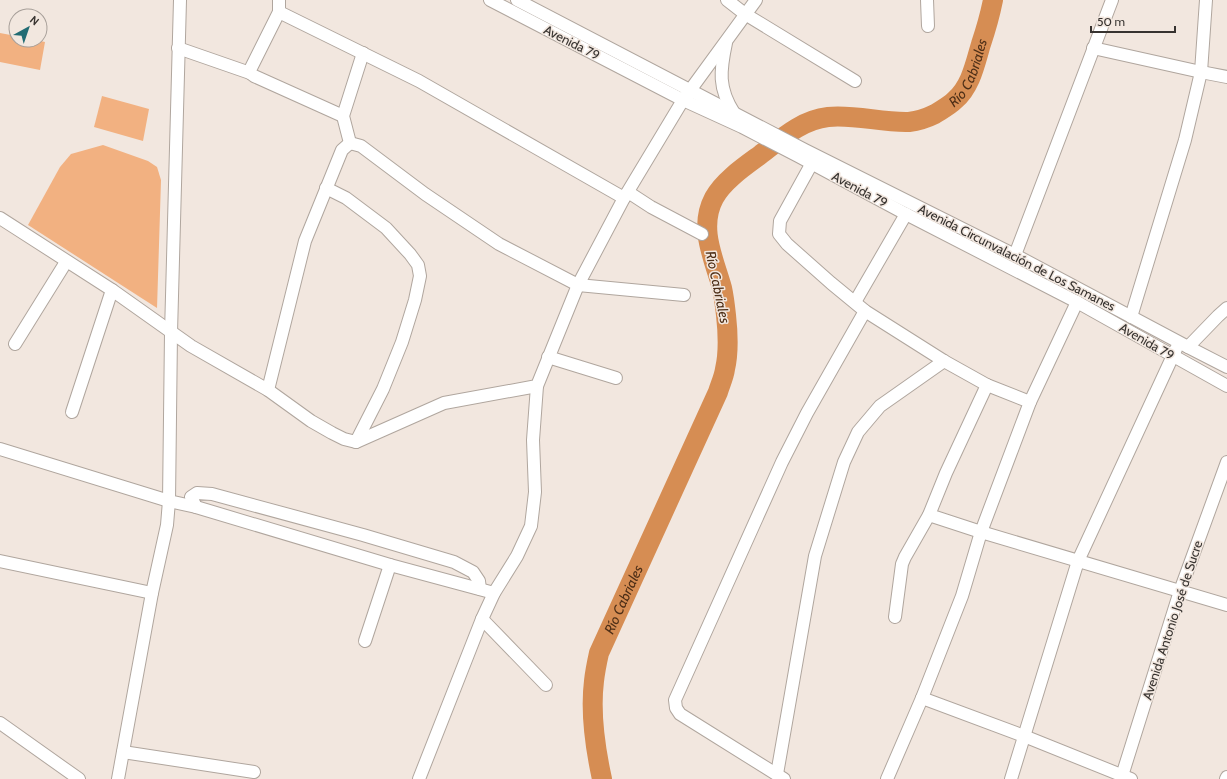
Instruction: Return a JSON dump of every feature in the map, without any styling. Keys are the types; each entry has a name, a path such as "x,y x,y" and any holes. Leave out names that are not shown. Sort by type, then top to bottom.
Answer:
{"street":[{"path":"118,779 152,594 167,525 169,501 171,333 180,0"},
{"name":"Avenida 79","path":"490,0 687,95 802,153 812,163 906,214 1077,302 1227,386"},
{"name":"Avenida 79","path":"517,0 687,95 734,113 744,123"},
{"path":"727,0 745,14 855,81"},
{"path":"419,779 482,619 494,593 517,556 530,526 535,492 533,440 537,386 578,285 626,195 687,95 756,0"},
{"path":"927,0 928,26"},
{"path":"1015,254 1112,0"},
{"path":"1131,317 1185,140 1201,72 1206,0"},
{"path":"250,73 279,6 626,195 702,234"},
{"path":"727,39 722,64 722,88 734,113"},
{"path":"178,48 250,73 343,116"},
{"path":"1093,48 1227,77"},
{"path":"350,144 343,116 363,53"},
{"path":"268,390 305,241 342,150 350,144 361,146 425,194 499,244 578,285 684,295"},
{"name":"Avenida Circunvalación de Los Samanes","path":"802,153 1015,254 1183,345 1227,367"},
{"path":"812,163 780,220 779,234 787,244 865,311 944,361 987,385 1030,402"},
{"path":"326,188 346,198 386,228 418,265 420,276 415,300 402,342 383,389 356,442"},
{"path":"855,302 906,214"},
{"path":"0,218 66,262 112,290 191,346 268,390 311,421 344,439 356,442 444,403 537,386"},
{"path":"15,344 66,262"},
{"path":"72,412 112,290"},
{"path":"887,779 922,698 962,596 981,532 1030,402 1077,302"},
{"path":"1011,779 1078,561 1173,356 1183,345 1227,308"},
{"path":"865,311 807,412 782,462 676,700 676,708 680,714 781,777 815,556 844,462 858,432 880,406 944,361"},
{"path":"548,357 616,378"},
{"path":"895,617 902,564 929,515 946,473 987,385"},
{"path":"0,449 169,501 390,565 494,593"},
{"name":"Avenida Antonio José de Sucre","path":"1124,778 1180,591 1227,462"},
{"path":"196,508 191,497 197,493 212,494 363,535 454,562 473,572 479,581 480,589"},
{"path":"929,515 981,532 1227,605"},
{"path":"0,561 152,594"},
{"path":"365,641 390,565"},
{"path":"482,619 546,685"},
{"path":"922,698 1024,736 1124,778"},
{"path":"0,722 80,779"},
{"path":"123,752 254,772"}],"shaded area":[{"path":"0,33 8,34 8,48 44,48 40,70 0,62"},
{"path":"102,96 149,109 143,141 94,127"},
{"path":"103,145 148,161 157,167 161,180 157,308 28,225 60,167 71,154"}],"waterway":[{"name":"Río Cabriales","path":"602,779 595,742 593,718 594,681 599,653 718,392 724,372 728,342 725,305 707,232 709,209 714,198 723,186 741,169 792,131 809,122 838,116 909,122 929,117 948,106 965,88 972,74 993,0"}]}
